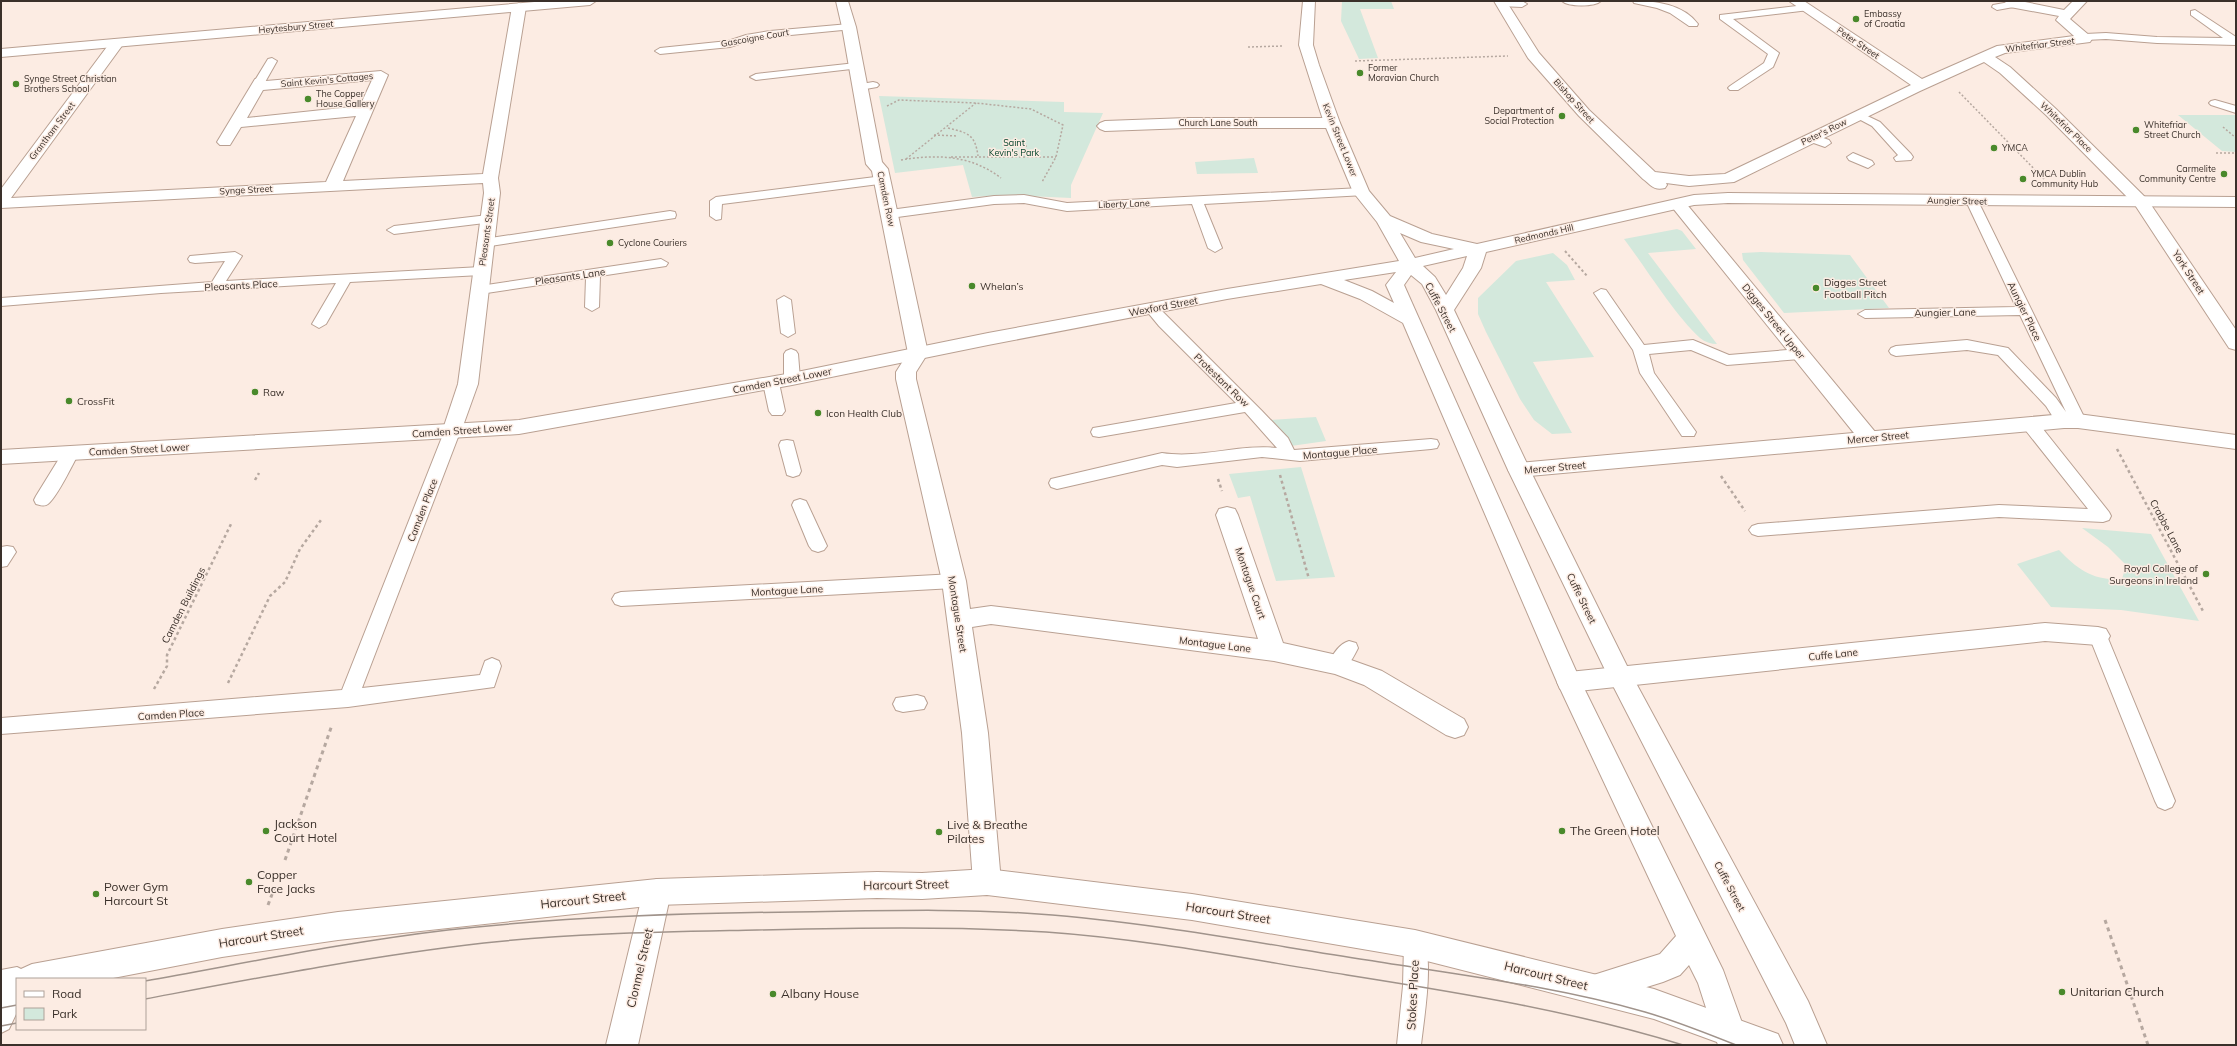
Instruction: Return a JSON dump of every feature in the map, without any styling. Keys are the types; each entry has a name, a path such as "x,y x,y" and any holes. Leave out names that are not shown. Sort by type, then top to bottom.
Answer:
{"street":[{"name":"Heytesbury Street","path":"1,53 518,4 590,1"},
{"name":"Camden Row","path":"842,1 849,27 856,66 867,86 874,164 880,169 883,180 918,353"},
{"name":"Kevin Street Lower","path":"1308,1 1306,45 1332,122 1361,192 1384,220 1410,264"},
{"path":"2013,3 2067,14 2081,1"},
{"name":"Bishop Street","path":"1502,3 1533,55 1584,113 1663,189"},
{"name":"Pleasants Street","path":"452,432 468,384 480,290 484,243 492,193 490,178 518,4"},
{"name":"Peter Street","path":"1800,4 1921,85"},
{"name":"Whitefriar Street","path":"2067,14 2063,20 2066,24 2085,37"},
{"name":"Whitefriar Street","path":"1921,85 2002,49 2083,39 2085,37"},
{"name":"Grantham Street","path":"1,200 117,43"},
{"name":"Whitefriar Place","path":"1986,57 2005,70 2051,112 2141,202"},
{"name":"Saint Kevin's Cottages","path":"259,84 381,75 333,185"},
{"path":"225,142 259,84"},
{"name":"Peter's Row","path":"1650,176 1689,181 1728,179 1819,141 1859,115 1921,85"},
{"path":"236,123 367,110"},
{"name":"Church Lane South","path":"1105,126 1187,123 1332,122"},
{"name":"Synge Street","path":"1,203 490,178"},
{"path":"1728,179 1728,198"},
{"name":"Aungier Street","path":"1678,204 1694,200 1728,198 2236,202"},
{"name":"York Street","path":"2141,202 2236,344"},
{"name":"Redmonds Hill","path":"1410,264 1678,204"},
{"name":"Digges Street Upper","path":"1678,204 1869,438"},
{"path":"1384,220 1427,238 1478,249 1472,268 1445,310"},
{"path":"1410,264 1395,285 1569,682 1712,980 1732,1038"},
{"name":"Wexford Street","path":"918,353 1322,278 1410,264"},
{"name":"Cuffe Street","path":"1410,264 1429,281 1445,310 1519,470 1620,676 1797,1012 1812,1045"},
{"path":"1322,278 1366,295 1412,321"},
{"name":"Camden Street Lower","path":"1,457 519,427 771,383 918,353"},
{"name":"Montague Street","path":"918,353 906,372 906,379 954,581 959,620 962,698 976,733 987,882"},
{"name":"Mercer Street","path":"1519,470 2029,423 2071,421 2236,442"},
{"name":"Montague Court","path":"1225,505 1274,651"},
{"name":"Montague Lane","path":"959,620 991,615 1274,651 1343,657 1373,678 1406,696 1455,727"},
{"name":"Cuffe Lane","path":"1569,682 2045,632 2098,636"},
{"name":"Harcourt Street","path":"37,978 222,943 338,926 657,892 877,885 922,886 987,882 1192,906 1415,944 1596,988 1654,1004 1732,1038 1767,1045"},
{"name":"Clonmel Street","path":"622,1045 657,892"},
{"path":"1596,988 1670,965 1693,939"},
{"path":"1,985 16,983"}],"lane":[{"path":"1567,1 1596,1"},
{"path":"1638,1 1674,10 1693,24"},
{"path":"1502,3 1522,4"},
{"path":"1997,6 2013,3"},
{"path":"1734,88 1769,65 1774,53 1724,17 1800,4"},
{"path":"2195,13 2235,42"},
{"name":"Gascoigne Court","path":"660,51 730,44 746,38 770,34 849,27"},
{"path":"2085,37 2106,36 2157,40 2235,42"},
{"path":"259,84 272,60"},
{"path":"756,77 856,66"},
{"path":"2215,103 2236,110"},
{"path":"1859,115 1876,124 1907,157 1900,158"},
{"path":"1853,156 1868,164"},
{"path":"716,216 716,201 883,180"},
{"name":"Liberty Lane","path":"890,214 994,200 1024,199 1067,207 1197,202 1361,192"},
{"name":"Aungier Place","path":"1972,201 2025,311 2071,421"},
{"path":"1197,202 1215,248"},
{"path":"484,243 670,215"},
{"path":"394,230 488,219"},
{"path":"195,259 235,256 216,286"},
{"name":"Pleasants Lane","path":"480,290 661,262"},
{"name":"Pleasants Place","path":"1,302 216,286 481,271"},
{"path":"592,307 593,273"},
{"path":"319,324 345,279"},
{"path":"1602,292 1640,350 1647,373 1688,432"},
{"path":"784,300 788,333"},
{"name":"Protestant Row","path":"1152,309 1164,323 1248,406 1282,442 1288,454"},
{"name":"Aungier Lane","path":"1865,314 2025,311"},
{"path":"1640,350 1693,345 1726,360 1800,354"},
{"path":"1896,351 1967,345 2003,351 2071,421"},
{"path":"791,354 792,379"},
{"path":"771,383 777,411"},
{"path":"1099,432 1248,406"},
{"path":"1758,530 1999,511 2103,516 2029,423"},
{"name":"Camden Place","path":"344,700 452,432"},
{"name":"Montague Place","path":"1057,483 1162,459 1178,461 1262,452 1300,456 1431,444"},
{"path":"787,445 793,471"},
{"path":"42,500 56,480 71,453"},
{"path":"800,505 818,546"},
{"name":"Montague Lane","path":"632,595 954,581"},
{"path":"2098,636 2165,801"},
{"name":"Camden Place","path":"1,726 141,717 344,700 487,682 492,666"},
{"name":"Stokes Place","path":"1409,1045 1415,986 1415,944"},
{"path":"1,1021 16,985"}],"path":[{"path":"1248,47 1306,45"},
{"path":"1355,61 1533,55"},
{"path":"1954,89 1959,92 2045,180"},
{"path":"887,110 888,105 899,100 976,103 1031,109 1063,125 1056,157 1045,179 1039,185"},
{"path":"906,160 933,135 948,128 976,103"},
{"path":"948,128 971,134 977,143 978,156"},
{"path":"933,135 957,136"},
{"path":"1016,145 1026,144 1026,156"},
{"path":"2216,153 2236,153"},
{"path":"897,161 939,157 978,156 1056,157"},
{"path":"939,157 972,162 997,175 1005,182"},
{"path":"1562,248 1602,292"},
{"name":"Crabbe Lane","path":"2116,448 2204,613"},
{"path":"1278,469 1308,579"},
{"path":"1718,472 1758,530"},
{"path":"255,480 259,473"},
{"path":"1217,475 1225,505"},
{"path":"214,711 270,596 285,582 300,550 321,520"},
{"name":"Camden Buildings","path":"141,717 167,666 167,655 212,568 211,562 232,522"},
{"path":"285,860 344,700"},
{"path":"2105,920 2148,1045"}],"green space":[{"path":"1342,1 1391,1 1394,9 1360,9 1378,58 1359,59 1341,21"},
{"name":"Saint Kevin's Park","path":"879,96 1064,102 1064,112 1103,113 1071,185 1071,198 1005,195 972,197 963,165 895,173"},
{"path":"2178,115 2236,115 2236,152 2222,151"},
{"path":"1254,158 1258,173 1197,174 1195,162"},
{"path":"1677,229 1682,231 1696,249 1648,253 1717,344 1704,341 1690,328 1670,304 1624,239"},
{"name":"Digges Street Football Pitch","path":"1761,252 1850,255 1889,308 1784,313 1743,260 1742,253"},
{"path":"1553,253 1567,265 1575,280 1546,282 1594,357 1533,362 1572,433 1552,434 1534,420 1520,399 1478,314 1478,298 1516,261"},
{"path":"1316,417 1326,441 1291,446 1268,420"},
{"path":"1301,467 1335,577 1276,581 1250,496 1238,498 1229,474"},
{"path":"2082,528 2151,534 2199,621 2121,610 2051,607 2017,564 2059,550 2087,573 2103,578 2122,579 2126,565 2108,547"}],"tram line":[{"path":"146,981 372,940 448,930 535,922 622,916 708,913 916,910 1008,912 1121,922 1542,988 1645,1012 1680,1023 1736,1045"},
{"path":"146,999 271,975 399,954 484,943 552,937 689,931 865,928 1010,930 1084,935 1159,944 1432,989 1516,1004 1600,1022 1683,1045"},
{"path":"1,1008 16,1005"},
{"path":"1,1026 16,1023"}],"place":[{"name":"Embassy of Croatia","path":"1856,19"},
{"name":"Former Moravian Church","path":"1360,73"},
{"name":"Synge Street Christian Brothers School","path":"16,84"},
{"name":"The Copper House Gallery","path":"308,99"},
{"name":"Department of Social Protection","path":"1562,116"},
{"name":"Whitefriar Street Church","path":"2136,130"},
{"name":"YMCA","path":"1994,148"},
{"name":"Carmelite Community Centre","path":"2224,174"},
{"name":"YMCA Dublin Community Hub","path":"2023,179"},
{"name":"Cyclone Couriers","path":"610,243"},
{"name":"Whelan’s","path":"972,286"},
{"name":"Digges Street Football Pitch","path":"1816,288"},
{"name":"Raw","path":"255,392"},
{"name":"CrossFit","path":"69,401"},
{"name":"Icon Health Club","path":"818,413"},
{"name":"Royal College of Surgeons in Ireland","path":"2206,574"},
{"name":"Jackson Court Hotel","path":"266,831"},
{"name":"The Green Hotel","path":"1562,831"},
{"name":"Live & Breathe Pilates","path":"939,832"},
{"name":"Copper Face Jacks","path":"249,882"},
{"name":"Power Gym Harcourt St","path":"96,894"},
{"name":"Unitarian Church","path":"2062,992"},
{"name":"Albany House","path":"773,994"}]}
